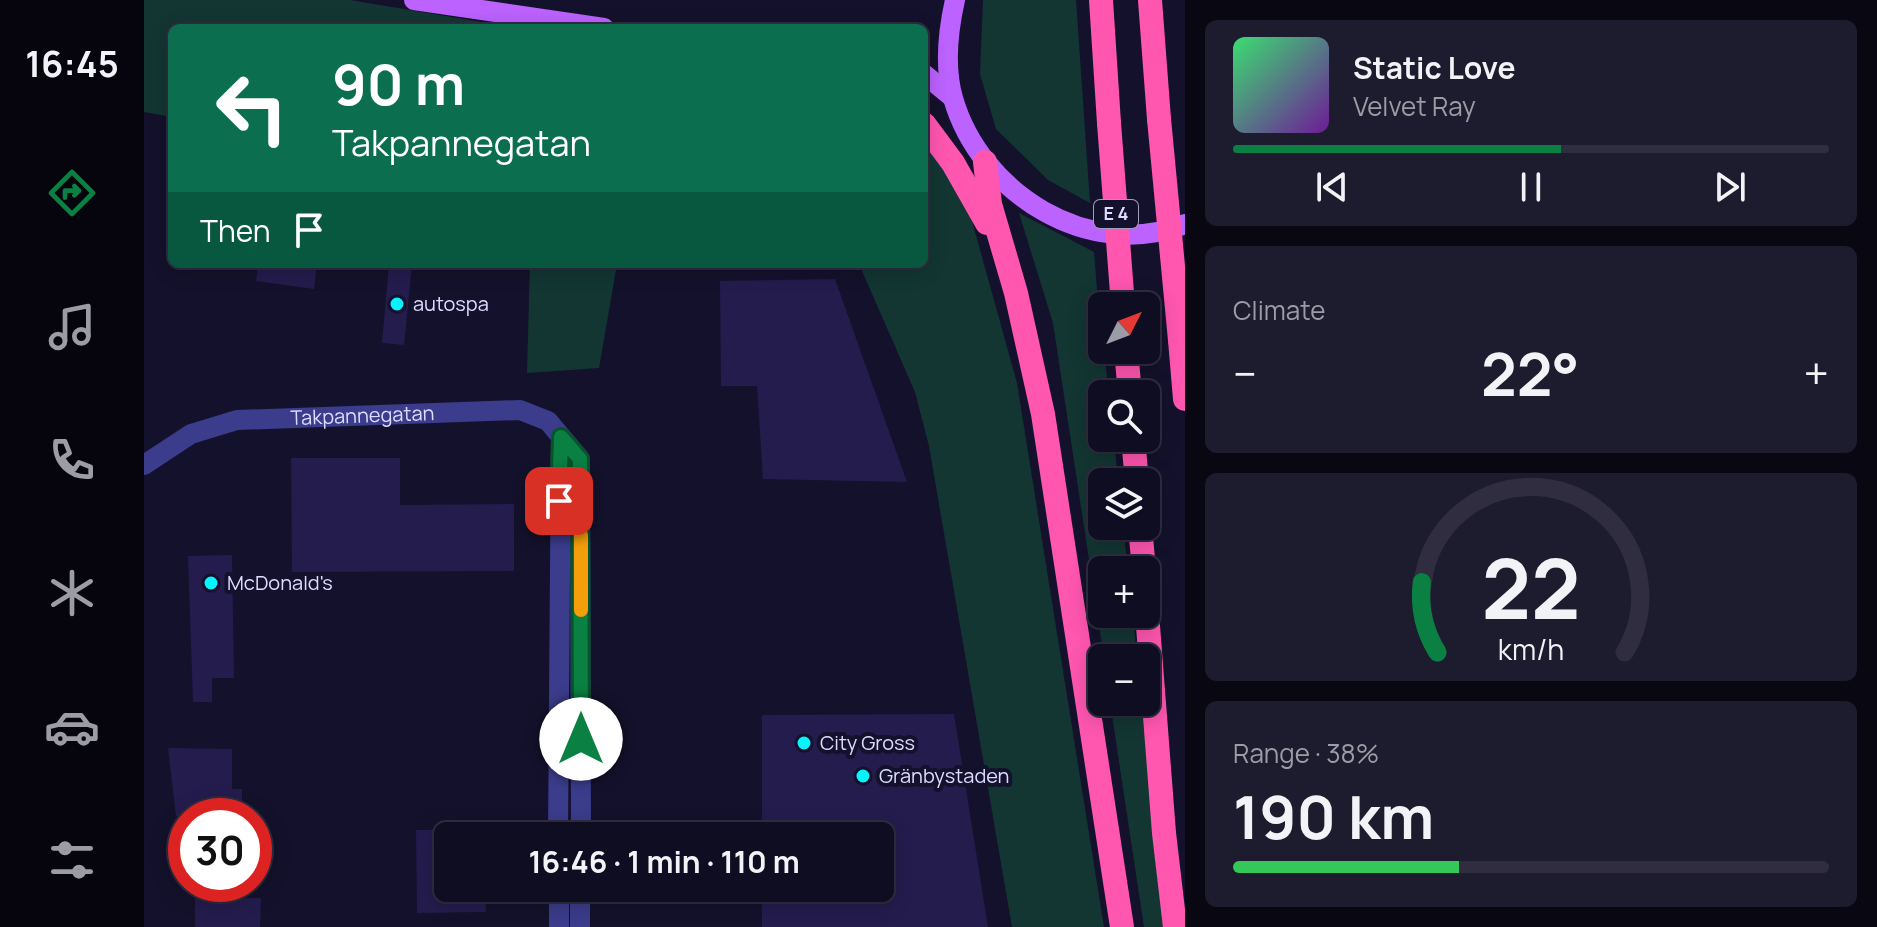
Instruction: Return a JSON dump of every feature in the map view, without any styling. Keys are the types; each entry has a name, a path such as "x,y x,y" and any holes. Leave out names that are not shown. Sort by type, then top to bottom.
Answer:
{"highway":[{"name":"E 4","path":"1101,0 1122,292"},
{"name":"E 4","path":"1150,0 1185,399"},
{"path":"928,129 953,163 1007,261"},
{"path":"985,162 990,204 1007,261 1043,414 1122,927"},
{"path":"1148,628 1164,833 1175,927"}],"main road":[{"path":"414,0 577,24"},
{"path":"955,0 947,38 952,97 985,162 1014,192 1051,217 1096,232 1139,235 1165,232 1185,224"},
{"path":"928,77 952,97"}],"street":[{"name":"Takpannegatan","path":"144,465 153,452 191,434 237,420 520,410 548,421 580,459 581,822"},
{"path":"558,822 561,437"},
{"path":"559,902 559,927"},
{"path":"580,902 580,927"}],"green space":[{"path":"144,0 350,0 493,24 168,24 168,116 144,112"},
{"path":"983,0 1076,0 1090,203 1048,180 996,129 980,74"},
{"path":"928,114 949,138 1017,383 1104,927 1012,927 929,446 915,392 861,268 928,268"},
{"path":"1019,213 1094,252 1097,292 1088,292 1088,364 1106,364 1107,380 1088,380 1088,452 1115,452 1117,468 1088,468 1088,540 1125,540 1126,556 1088,556 1053,323"},
{"path":"530,268 616,268 599,368 527,373"},
{"path":"1099,628 1134,628 1136,644 1102,644"},
{"path":"1112,716 1143,716 1166,927 1144,927"}],"building":[{"path":"258,268 317,268 314,289 256,281"},
{"name":"autospa","path":"389,268 412,268 404,345 382,343"},
{"path":"835,279 907,482 763,479 757,386 721,386 720,281"},
{"path":"291,458 400,458 400,505 514,504 514,571 292,572"},
{"name":"McDonald's","path":"232,555 234,678 212,678 212,702 193,702 188,556"},
{"name":"Gränbystaden","path":"954,714 988,927 762,927 762,902 894,902 894,822 762,822 762,715"},
{"path":"168,748 232,749 232,789 242,789 242,798 174,798"},
{"path":"416,830 434,830 434,902 486,902 486,912 417,913"},
{"path":"195,902 261,902 260,927 195,927"}],"slow traffic":[{"path":"581,535 581,610"}],"place":[{"name":"autospa","path":"397,304"},
{"name":"McDonald's","path":"211,583"},
{"name":"City Gross","path":"804,743"},
{"name":"Gränbystaden","path":"863,776"}],"route":[{"path":"559,501 561,437 580,459 581,739"}]}
